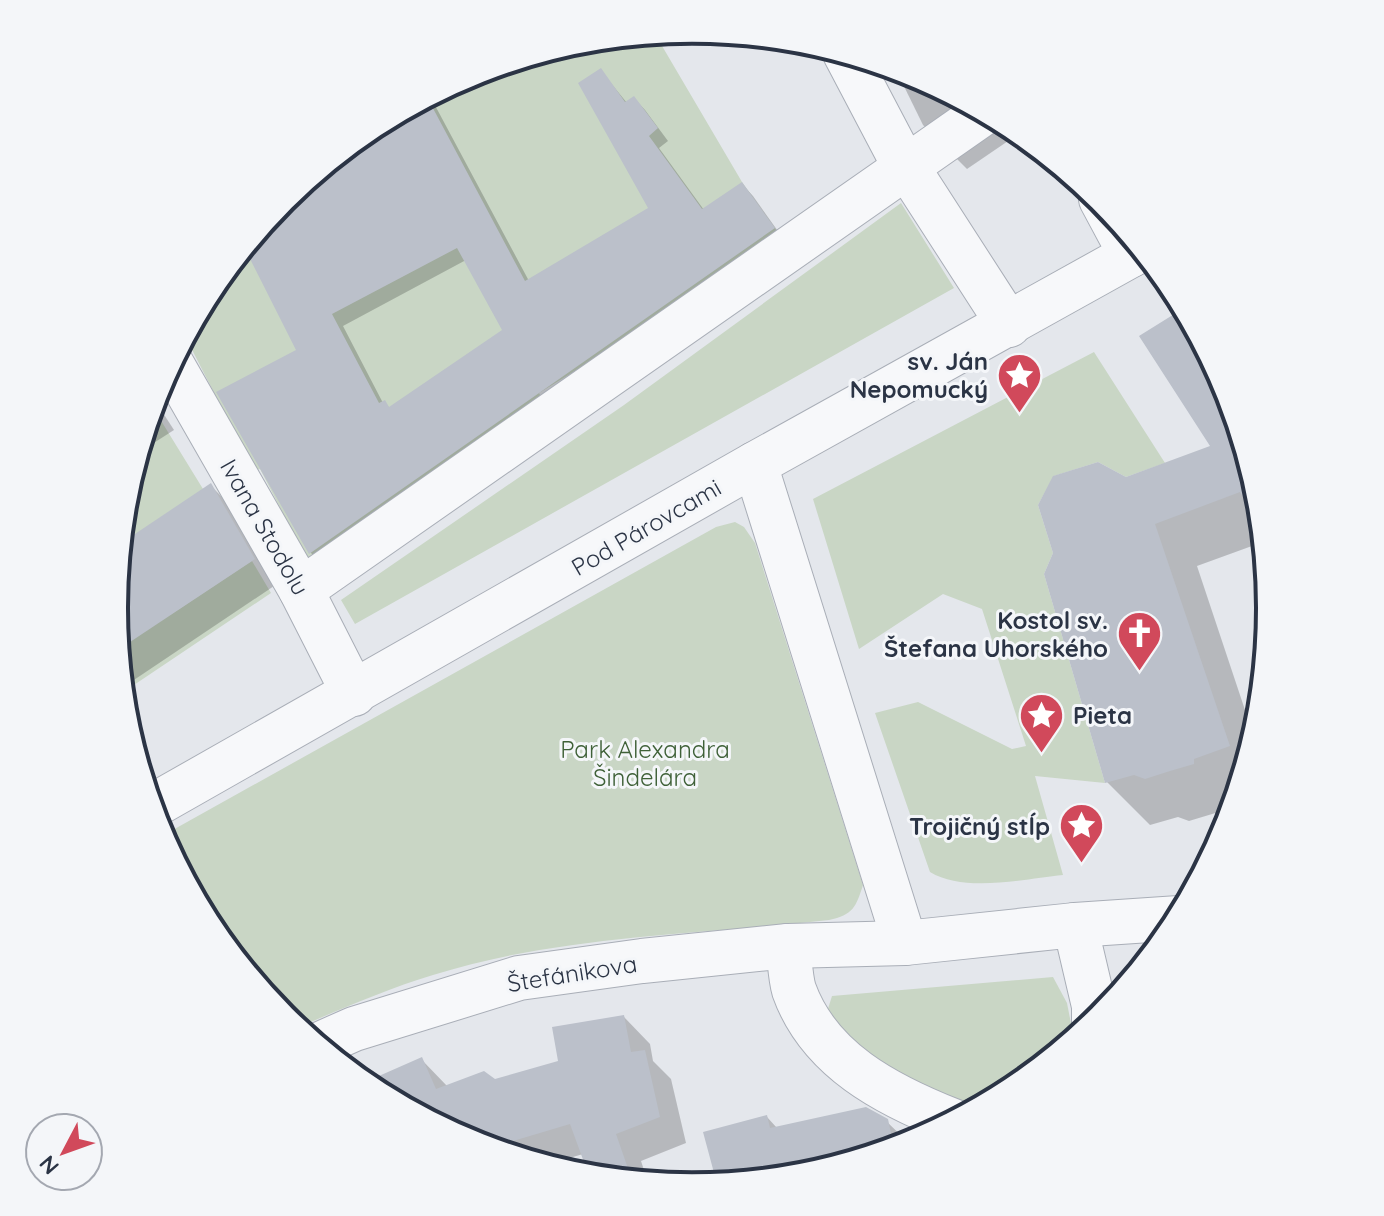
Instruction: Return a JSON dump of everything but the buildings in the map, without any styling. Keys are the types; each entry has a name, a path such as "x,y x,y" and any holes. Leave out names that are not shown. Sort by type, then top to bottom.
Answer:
{"street":[{"path":"853,68 907,166 1009,325"},
{"path":"301,590 974,120"},
{"name":"Pod Párovcami","path":"162,801 1131,255"},
{"name":"Ivana Stodolu","path":"178,376 301,590 354,694"},
{"path":"755,464 905,943"},
{"name":"Štefánikova","path":"330,1040 354,1029 519,978 788,946 905,943 1162,919"},
{"path":"1075,925 1093,1005"},
{"path":"788,946 794,988 812,1028 842,1062 938,1115"}],"green space":[{"path":"661,45 742,182 779,234 619,344 539,393 544,402 310,565 260,469 254,471 192,349 223,295 293,209 379,139 476,87 546,63 618,49"},
{"path":"901,203 954,288 355,624 341,600 624,405"},
{"path":"1094,352 1165,463 1126,477 1098,462 1054,476 1038,505 1053,553 1044,574 1105,783 1035,776 1063,875 995,883 960,882 944,878 930,872 875,713 918,702 1012,749 1026,746 982,609 943,594 859,649 813,499"},
{"path":"161,420 203,489 147,583 170,615 252,561 271,593 134,685 129,645 129,571 139,498"},
{"name":"Park Alexandra Šindelára","path":"735,522 744,527 755,543 863,885 852,909 843,916 829,920 579,944 481,962 416,981 310,1023 268,980 223,921 174,830 716,527"},
{"path":"1053,977 1067,1003 1071,1025 1005,1077 974,1096 964,1101 940,1101 840,1042 827,1012 832,996"}],"place":[{"name":"sv. Ján Nepomucký","path":"1019,414"},
{"name":"Kostol sv. Štefana Uhorského","path":"1139,673"},
{"name":"Pieta","path":"1042,754"},
{"name":"Trojičný stĺp","path":"1081,865"}]}
